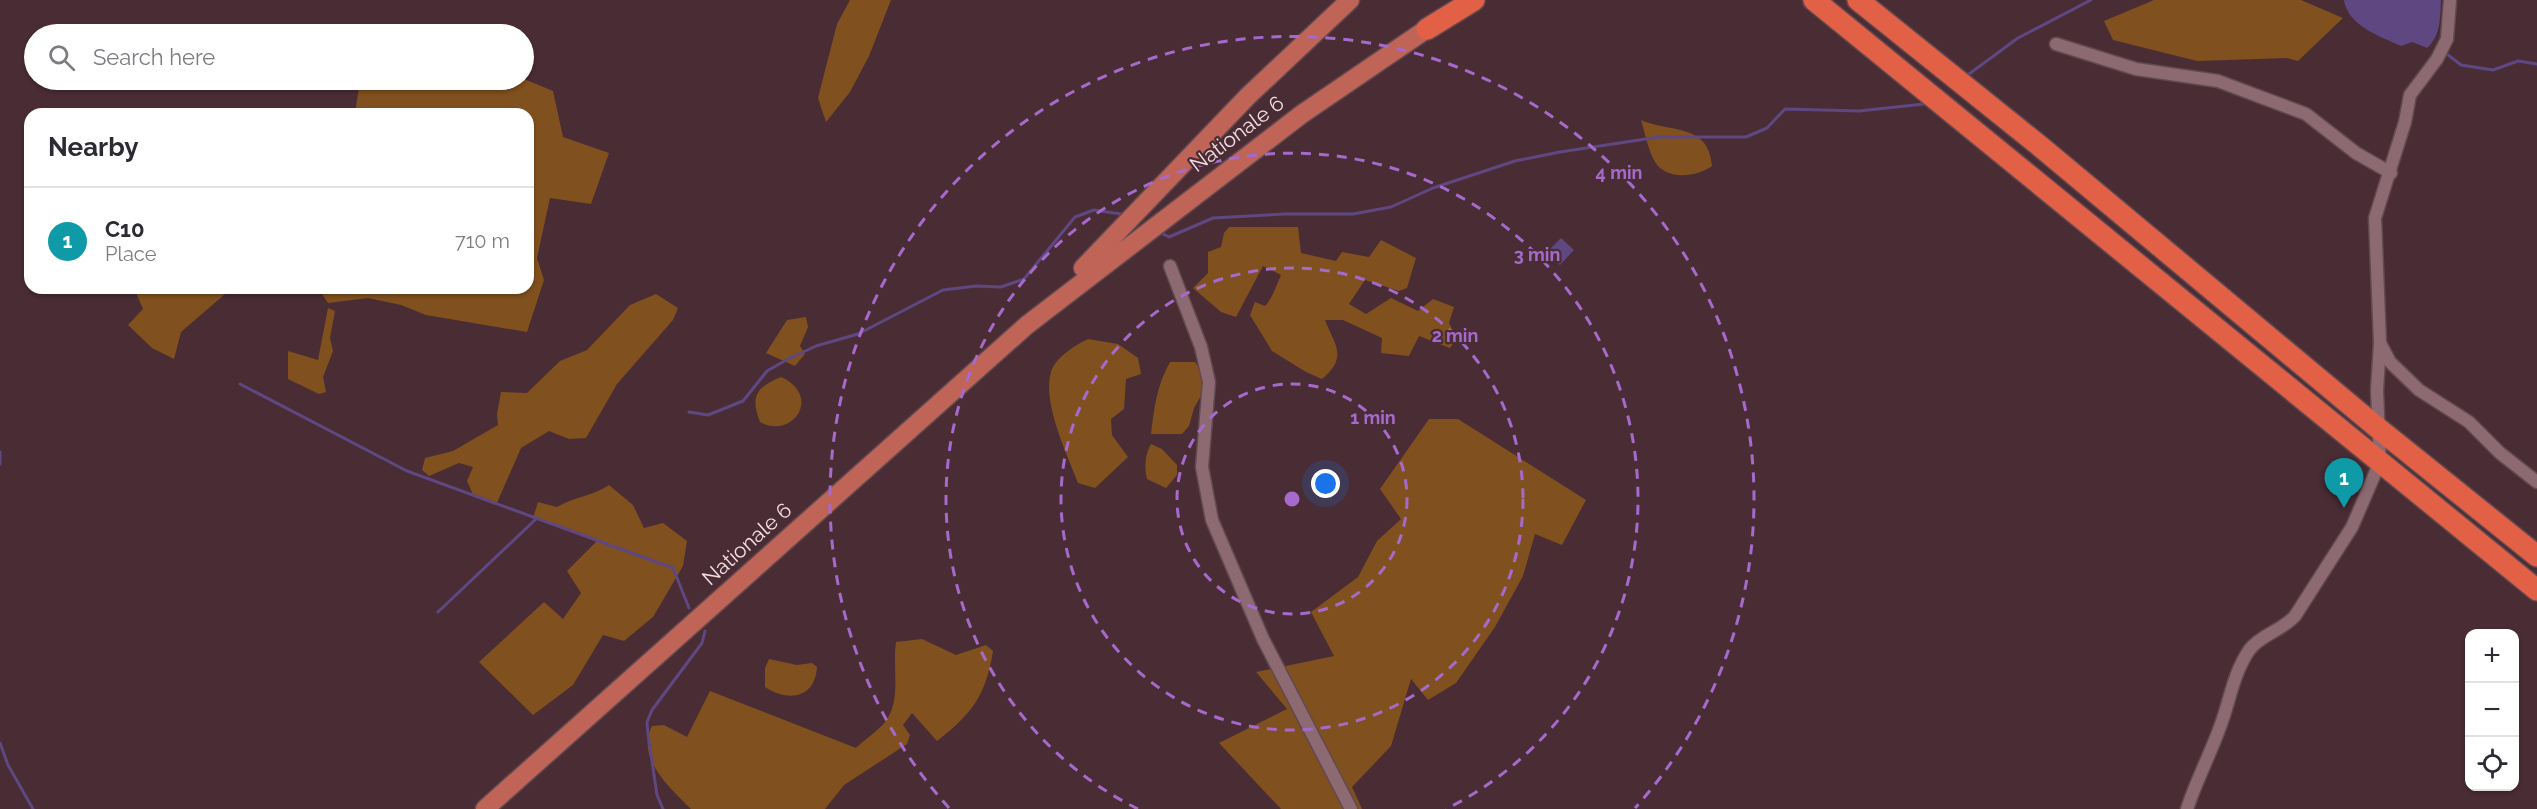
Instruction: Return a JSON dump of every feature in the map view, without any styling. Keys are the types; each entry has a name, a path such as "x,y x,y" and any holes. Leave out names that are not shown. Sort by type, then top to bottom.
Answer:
{"highway":[{"path":"1427,29 1474,0"},
{"path":"1797,0 2020,167"},
{"path":"1814,0 2537,590"},
{"path":"1858,0 2041,147 2379,429 2537,556"},
{"path":"1873,0 2041,147"}],"main road":[{"name":"Nationale 6","path":"485,809 1040,313 1240,104 1350,0"},
{"name":"Nationale 6","path":"1040,313 1302,114 1468,0"}],"street":[{"path":"2187,809 2221,726 2228,697 2251,648 2285,627 2295,616 2352,527 2380,462 2377,390 2380,343 2375,218 2391,173 2410,95 2437,59 2447,39 2450,0"},
{"path":"2056,44 2136,69 2218,81 2306,114 2356,153 2391,173"},
{"path":"1170,266 1201,347 1209,382 1202,467 1212,520 1263,639 1351,809"},
{"path":"2380,343 2390,362 2419,390 2469,422 2500,453 2537,482"}],"shaded area":[{"path":"850,0 891,0 869,56 850,92 826,122 818,98 837,24"},
{"path":"2154,0 2301,0 2343,18 2298,61 2287,58 2197,61 2113,40 2104,21"},
{"path":"2344,0 2441,0 2440,19 2435,38 2427,48 2412,42 2401,46 2358,23 2346,9"},
{"path":"534,83 553,91 563,137 609,153 591,204 550,198 537,258 544,280 527,332 426,315 401,305 368,298 328,303 322,294 534,294 534,108 356,108 359,90 534,90"},
{"path":"1641,120 1696,136 1704,142 1712,166 1691,175 1674,175 1660,168 1650,152"},
{"path":"1229,227 1298,227 1301,253 1336,261 1342,252 1369,257 1381,240 1416,258 1407,288 1399,291 1365,280 1349,304 1366,314 1391,298 1418,311 1433,299 1454,307 1449,323 1457,338 1450,348 1419,336 1409,356 1381,353 1382,338 1343,320 1325,320 1337,350 1335,364 1322,379 1306,372 1272,351 1250,315 1255,302 1265,306 1268,303 1281,275 1263,266 1236,317 1221,312 1193,288 1208,273 1208,252 1221,247 1224,233"},
{"path":"1561,238 1574,250 1560,265 1546,253"},
{"path":"137,294 225,294 181,332 174,359 152,348 128,325 143,309"},
{"path":"656,294 678,308 673,320 617,384 586,438 569,439 549,431 521,448 496,505 474,497 467,481 473,467 459,463 429,476 422,470 425,458 453,451 498,425 497,414 501,392 527,393 560,361 587,350 630,305"},
{"path":"328,308 335,311 330,338 333,351 323,377 326,392 319,394 288,379 288,351 318,360"},
{"path":"806,317 808,327 800,346 805,354 795,366 766,353 787,320"},
{"path":"1088,339 1118,344 1138,358 1141,374 1126,379 1124,409 1111,419 1112,435 1128,457 1095,488 1078,483 1057,428 1049,384 1053,367 1061,357"},
{"path":"1170,362 1195,362 1209,382 1194,408 1189,426 1182,434 1151,434 1159,388"},
{"path":"781,377 793,385 800,395 801,404 792,421 772,426 760,422 756,399 761,389"},
{"path":"1429,419 1458,419 1586,500 1562,545 1535,534 1523,576 1495,627 1456,683 1428,700 1411,679 1391,746 1352,787 1362,809 1281,809 1219,743 1287,709 1256,672 1334,656 1311,612 1358,577 1377,541 1401,519 1380,489"},
{"path":"1151,444 1162,449 1177,465 1177,475 1166,488 1147,479 1147,452"},
{"path":"609,485 633,505 644,528 663,523 687,541 683,566 653,617 624,641 603,635 573,685 533,715 479,662 544,602 563,619 581,593 567,571 597,541 533,518 538,502 557,507"},
{"path":"922,639 956,655 986,645 993,651 986,680 976,702 960,722 937,741 912,713 903,725 910,735 907,744 844,785 825,809 691,809 665,782 652,761 648,750 648,738 652,726 664,725 687,737 710,691 856,748 885,722 890,713 895,694 896,642"},
{"path":"769,659 797,665 812,663 817,667 811,686 799,695 791,696 765,687 765,668"}],"waterway":[{"path":"1969,74 2018,38 2091,0"},
{"path":"2443,51 2461,65 2493,70 2518,61 2537,64"},
{"path":"1161,233 1169,237 1213,218 1284,214 1353,214 1391,207 1433,188 1515,161 1560,152 1659,137 1746,137 1767,128 1785,109 1859,111 1924,104"},
{"path":"689,412 708,415 743,401 767,371 788,359 816,346 858,334 943,290 976,286 1001,287 1024,279 1075,217 1094,210 1121,214"},
{"path":"240,384 407,471 673,568 689,608"},
{"path":"0,452 0,464"},
{"path":"438,612 536,519"},
{"path":"663,809 657,795 647,722 652,710 702,643 705,631"},
{"path":"0,743 8,765 33,809"}],"place":[{"name":"C10","path":"2344,508"}]}
